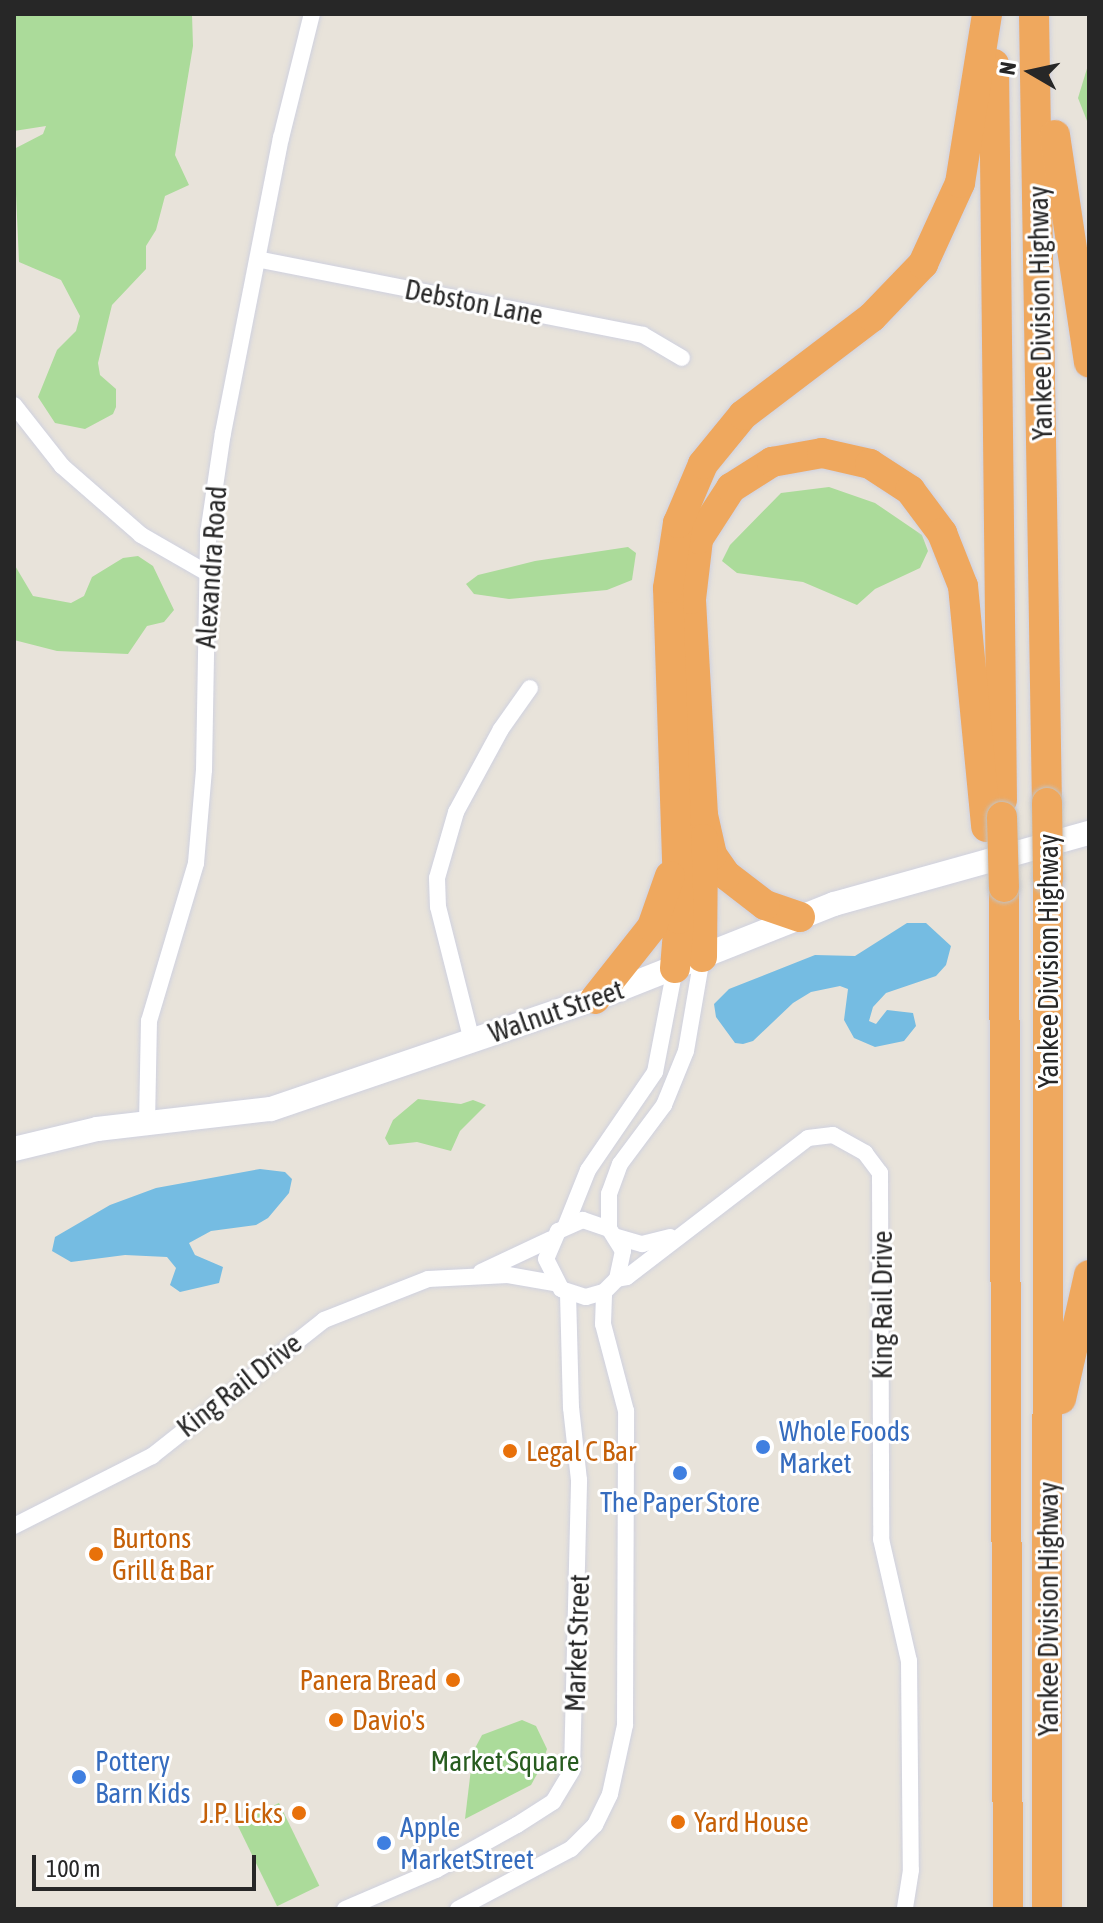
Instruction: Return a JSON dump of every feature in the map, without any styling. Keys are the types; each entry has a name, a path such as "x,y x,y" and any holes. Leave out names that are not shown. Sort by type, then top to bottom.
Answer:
{"highway":[{"path":"689,962 679,919 674,858 668,588 678,523 703,464 743,415 872,317 923,264 960,183 987,14"},
{"name":"Yankee Division Highway","path":"994,14 994,822 1004,877 1008,1909"},
{"name":"Yankee Division Highway","path":"1034,14 1048,878 1047,1909"},
{"path":"1042,14 1060,193 1089,362"},
{"path":"689,962 703,815 691,599 698,539 731,488 772,462 822,453 870,464 910,490 942,533 963,586 994,822"},
{"path":"703,815 712,855 726,875 765,905 800,917"},
{"path":"595,999 652,927 674,858"},
{"path":"1048,1468 1089,1275"}],"main road":[{"name":"Walnut Street","path":"14,1149 97,1129 271,1109 595,999 800,917 1089,833"}],"street":[{"name":"Alexandra Road","path":"147,1124 149,1021 196,863 204,770 207,573 223,433 261,260 281,138 312,14"},
{"name":"Debston Lane","path":"261,260 643,335 682,358"},
{"path":"14,405 62,466 130,526 207,573"},
{"path":"472,1041 438,907 437,878 456,812 501,729 530,688"},
{"path":"551,1239 566,1225 588,1170 655,1072 689,962"},
{"path":"561,1288 586,1297 604,1292 617,1279 623,1266 613,1233 609,1194 620,1164 664,1105 686,1051 689,962"},
{"name":"King Rail Drive","path":"617,1279 627,1277 808,1138 833,1135 865,1153 880,1173 881,1539 909,1661 911,1870 905,1909"},
{"path":"566,1225 583,1220 613,1233"},
{"name":"King Rail Drive","path":"613,1233 653,1244 690,1228"},
{"name":"King Rail Drive","path":"476,1274 551,1239"},
{"name":"Market Street","path":"345,1909 436,1870 517,1825 553,1802 572,1770 579,1480 571,1408 573,1323 561,1288 546,1259 551,1239"},
{"name":"King Rail Drive","path":"14,1526 152,1456 324,1320 428,1279 476,1274 561,1288"},
{"name":"Market Street","path":"458,1909 571,1849 595,1825 610,1794 625,1725 626,1411 603,1324 604,1292"}],"green space":[{"path":"14,14 192,14 193,46 175,155 189,185 165,196 156,230 146,246 146,269 112,305 98,363 100,375 116,389 116,407 113,414 85,429 55,423 38,397 57,350 76,331 80,316 61,280 19,262 14,149 43,134 46,126 14,131"},
{"path":"1089,62 1089,126 1078,98"},
{"path":"829,487 875,503 922,535 928,551 920,568 875,589 857,605 803,582 737,573 722,561 730,545 781,493"},
{"path":"628,547 636,553 632,580 607,590 509,599 474,594 466,584 478,575 535,561"},
{"path":"138,556 153,566 174,610 164,622 147,626 128,654 57,651 14,640 14,564 33,596 71,603 84,596 92,577 123,558"},
{"path":"418,1099 461,1104 473,1100 486,1105 460,1131 451,1151 417,1142 389,1145 385,1138 393,1120"},
{"name":"Market Square","path":"522,1720 536,1726 547,1749 531,1785 465,1819 473,1752 482,1735"},
{"path":"279,1803 319,1886 277,1906 237,1824"}],"water":[{"path":"907,923 926,923 951,946 946,965 936,976 886,993 873,1007 869,1021 876,1024 887,1010 913,1013 916,1026 904,1041 875,1047 854,1038 844,1020 848,989 840,986 811,992 793,1003 753,1041 743,1044 735,1043 716,1017 714,1004 729,989 815,955 855,956"},
{"path":"260,1169 285,1172 292,1179 289,1193 268,1218 256,1225 211,1231 189,1243 195,1255 223,1267 219,1283 180,1292 170,1285 176,1268 167,1257 125,1255 71,1262 52,1251 55,1237 110,1205 156,1188"}],"place":[{"name":"Whole Foods Market","path":"763,1447"},
{"name":"Legal C Bar","path":"510,1451"},
{"name":"The Paper Store","path":"680,1473"},
{"name":"Burtons Grill & Bar","path":"96,1554"},
{"name":"Panera Bread","path":"453,1680"},
{"name":"Davio's","path":"336,1720"},
{"name":"Pottery Barn Kids","path":"79,1777"},
{"name":"J.P. Licks","path":"299,1813"},
{"name":"Yard House","path":"678,1822"},
{"name":"Apple MarketStreet","path":"384,1843"}]}
